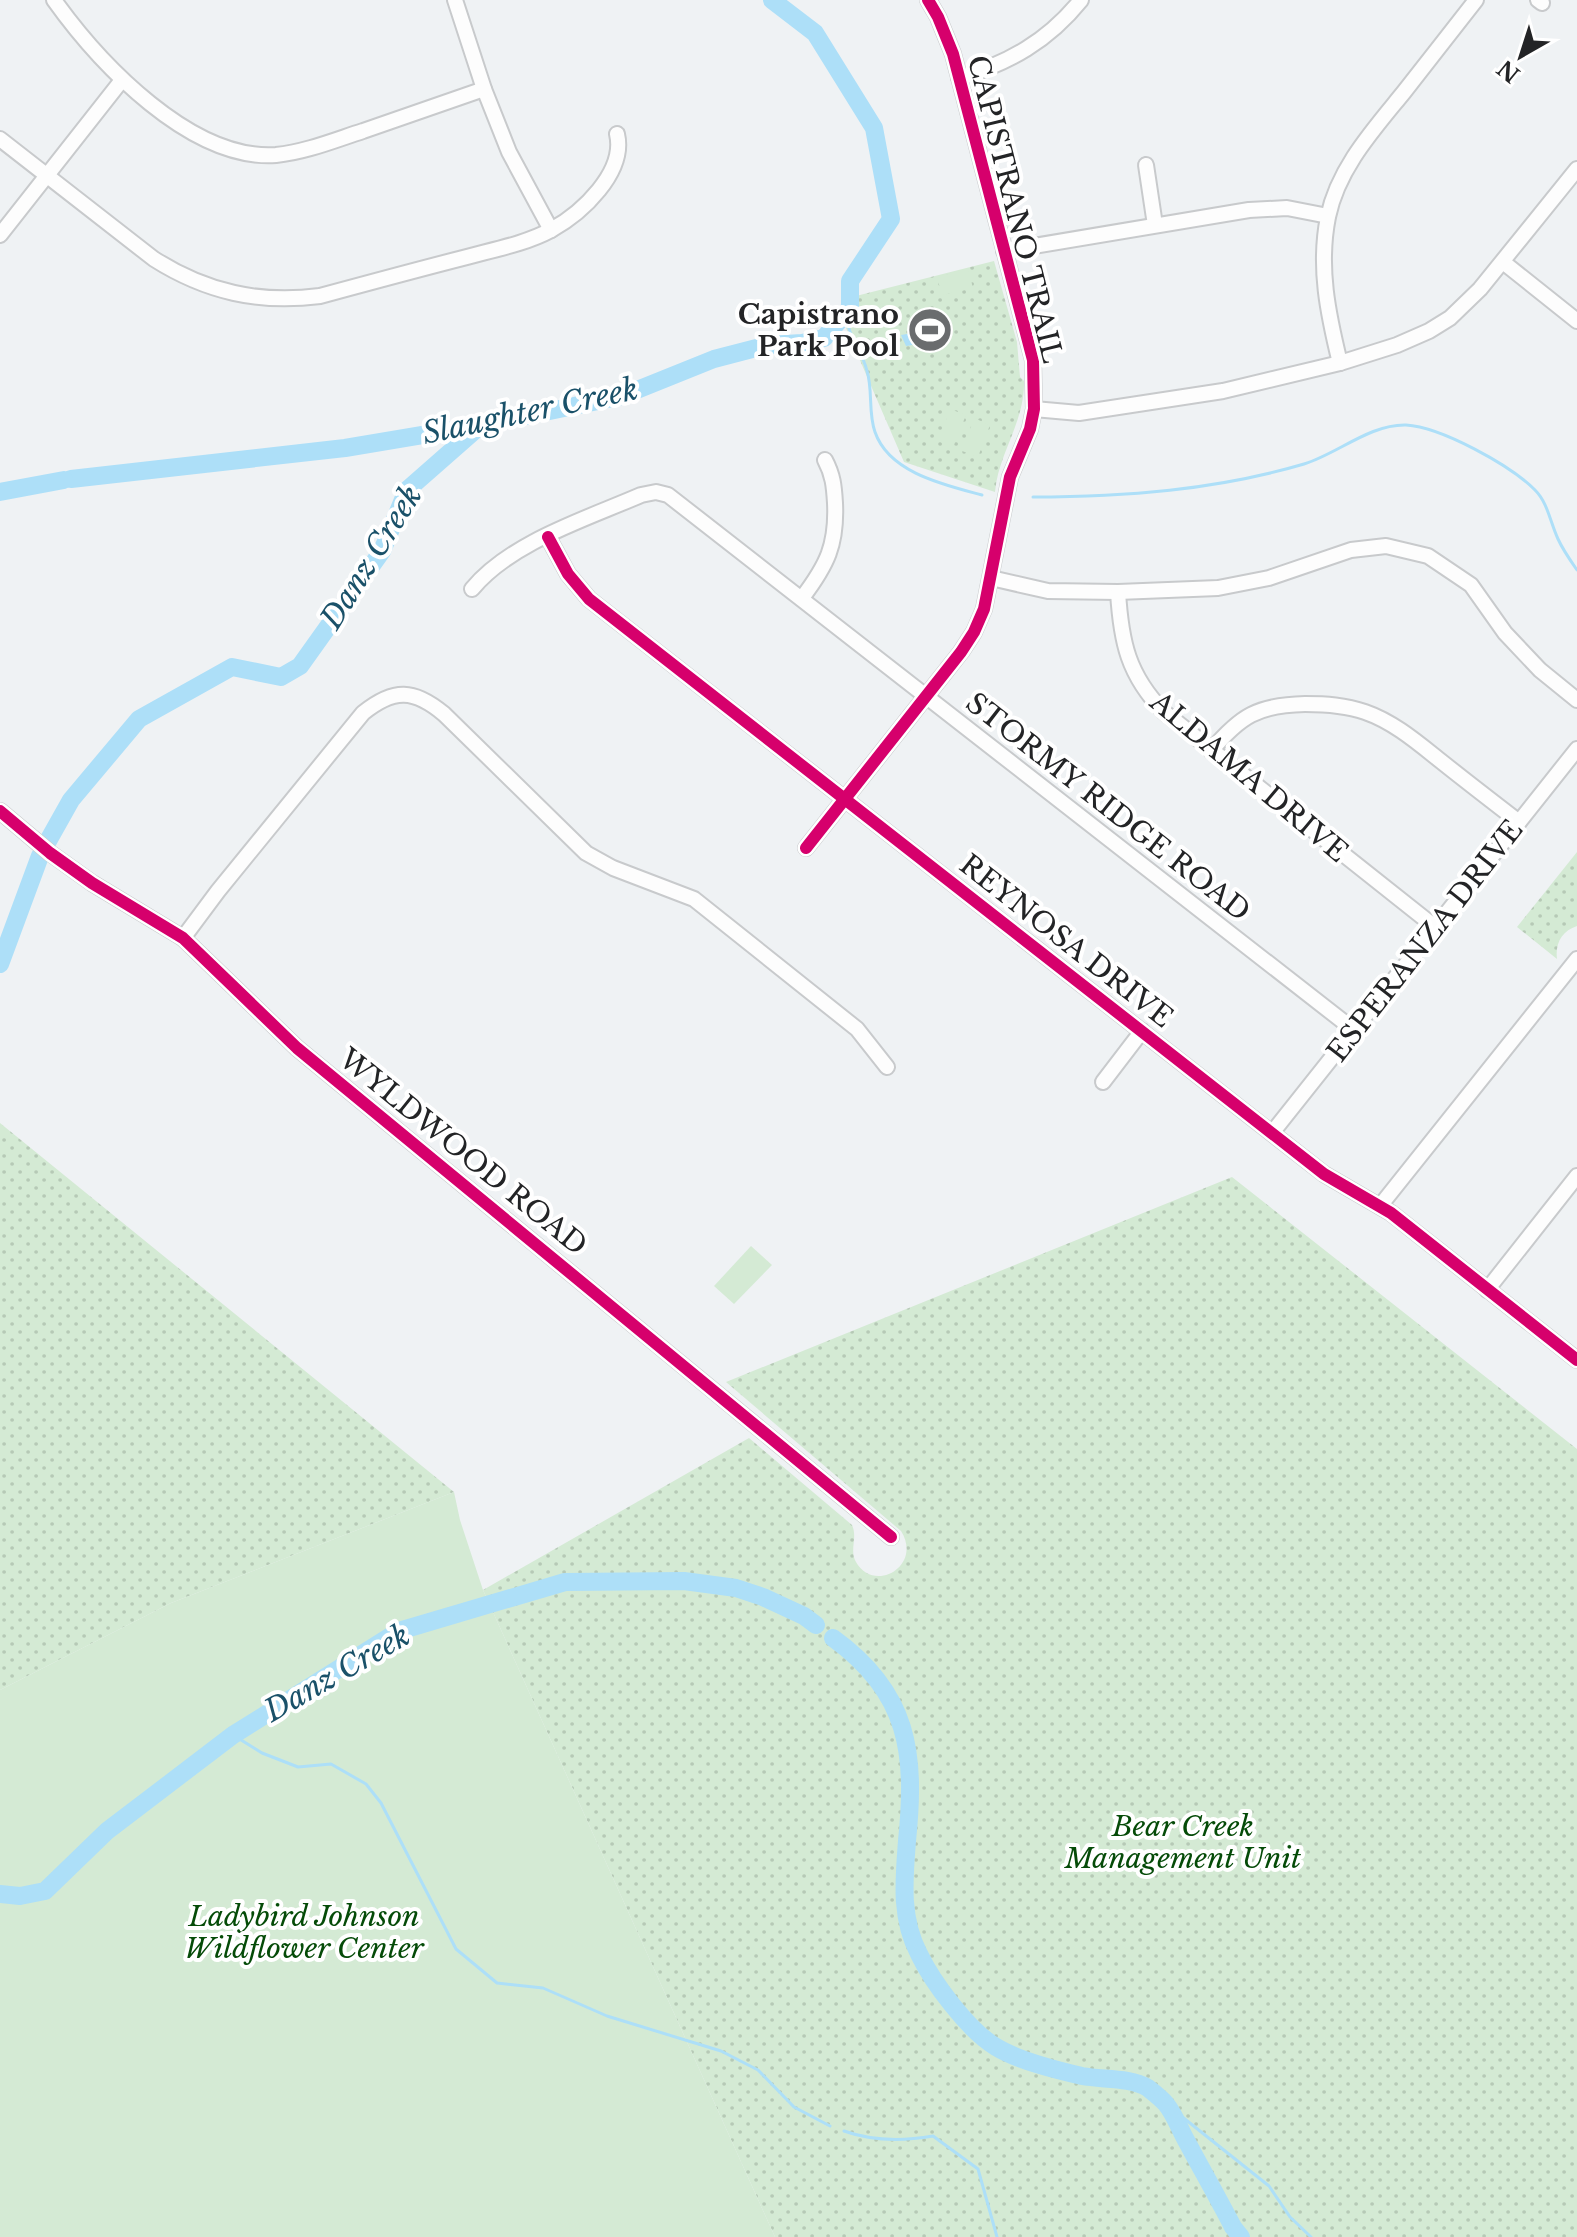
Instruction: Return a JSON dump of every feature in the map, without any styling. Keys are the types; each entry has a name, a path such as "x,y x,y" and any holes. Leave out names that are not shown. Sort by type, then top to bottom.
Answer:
{"street":[{"path":"54,0 80,35 122,80 196,135 224,147 261,155 296,152 324,144 484,89"},
{"path":"455,0 484,89 509,152 551,230"},
{"name":"CAPISTRANO TRAIL","path":"806,848 974,632 984,609 1010,477 1030,429 1034,409 1033,360 959,78 943,29 928,0"},
{"path":"959,78 991,68 1029,50 1055,29 1081,0"},
{"path":"1340,363 1324,286 1323,259 1328,216 1344,175 1362,145 1476,0"},
{"path":"0,235 122,80"},
{"path":"0,139 176,273 218,290 259,298 297,299 320,296 491,250 551,230 582,208 605,181 618,151 617,134"},
{"path":"1146,165 1155,225"},
{"path":"1034,409 1063,413 1102,411 1223,391 1340,363 1429,331 1465,305 1577,169"},
{"path":"1004,251 1274,207 1328,216"},
{"path":"1503,262 1577,321"},
{"path":"802,598 824,565 834,541 834,477 825,460"},
{"name":"STORMY RIDGE ROAD","path":"472,589 504,558 641,495 661,492 802,598 1354,1030"},
{"name":"REYNOSA DRIVE","path":"548,537 568,574 589,599 1333,1180 1380,1206 1577,1360"},
{"path":"991,578 1048,591 1218,588 1269,578 1334,555 1386,546 1428,556 1471,585 1505,633 1540,670 1577,700"},
{"name":"ALDAMA DRIVE","path":"1118,592 1121,635 1135,676 1164,712 1435,927"},
{"path":"183,938 363,713 374,703 398,694 419,696 444,714 586,853 613,868 681,892 733,928 857,1029 887,1067"},
{"path":"1211,751 1235,724 1257,711 1282,705 1351,708 1381,719 1408,735 1519,822"},
{"name":"ESPERANZA DRIVE","path":"1272,1133 1577,749"},
{"name":"WYLDWOOD ROAD","path":"0,811 92,883 183,938 297,1048 891,1537"},
{"path":"1380,1206 1577,959"},
{"path":"1103,1082 1142,1031"},
{"path":"1487,1290 1577,1176"}],"green space":[{"path":"994,261 1017,342 1020,377 1024,381 1020,410 1001,464 995,492 904,462 843,321 856,296"},
{"path":"968,269 973,288 943,295 936,277"},
{"path":"950,409 966,415 953,447 938,441"},
{"path":"974,418 990,425 978,457 962,451"},
{"path":"1577,852 1577,926 1561,938 1557,959 1517,927"},
{"path":"0,1123 454,1492 171,1603 0,1690"},
{"name":"Bear Creek Management Unit","path":"1232,1177 1577,1449 1577,2237 775,2237 483,1590 749,1438 852,1525 854,1557 864,1571 874,1576 894,1572 906,1555 901,1531 726,1382"},
{"path":"751,1246 772,1265 734,1304 714,1286"},
{"name":"Ladybird Johnson Wildflower Center","path":"454,1492 483,1590 775,2237 0,2237 0,1690 171,1603"}],"water":[{"name":"Capistrano Park Pool","path":"924,310 933,314 934,325 944,334 944,341 933,350 917,344 906,346 901,335 918,332 923,339 925,336 912,318"}],"waterway":[{"name":"Slaughter Creek","path":"71,479 345,448 482,425 622,396 714,359 768,345 824,338 850,308 850,281 891,219 874,128 815,33 772,0"},
{"path":"846,314 867,371 873,425 882,446 892,458 920,475 982,495"},
{"name":"Danz Creek","path":"48,841 71,800 139,719 232,667 281,677 300,666 382,551 407,490 481,425"},
{"path":"1033,497 1101,496 1204,486 1304,464 1380,429 1406,425 1421,427 1456,440 1492,459 1535,490 1543,501 1560,543 1577,570"},
{"name":"Slaughter Creek","path":"0,492 64,480"},
{"name":"Danz Creek","path":"0,964 40,856"},
{"name":"Danz Creek","path":"0,1894 20,1896 45,1891 107,1831 233,1735 399,1631 565,1582 684,1581 736,1588 763,1597 816,1625"},
{"name":"Danz Creek","path":"833,1638 878,1681 902,1727 910,1780 904,1884 906,1913 913,1940 933,1978 974,2029 1005,2052 1072,2074 1133,2082 1148,2088 1172,2113 1241,2237"},
{"path":"233,1735 262,1753 298,1767 331,1764 366,1784 381,1803 456,1949 497,1983 543,1988 607,2016 721,2051 758,2070 794,2107 830,2126"},
{"path":"1166,2104 1269,2186 1290,2217 1311,2237"},
{"path":"844,2131 888,2139 933,2136 978,2169 997,2237"}],"cycle path":[{"path":"806,848 974,632 984,609 1010,477 1030,429 1034,409 1033,360 953,54 928,0"},
{"path":"548,537 568,574 589,599 1324,1174 1391,1213 1577,1360"},
{"path":"0,811 92,883 183,938 297,1048 891,1537"}],"place":[{"name":"Capistrano Park Pool","path":"930,330"}]}
